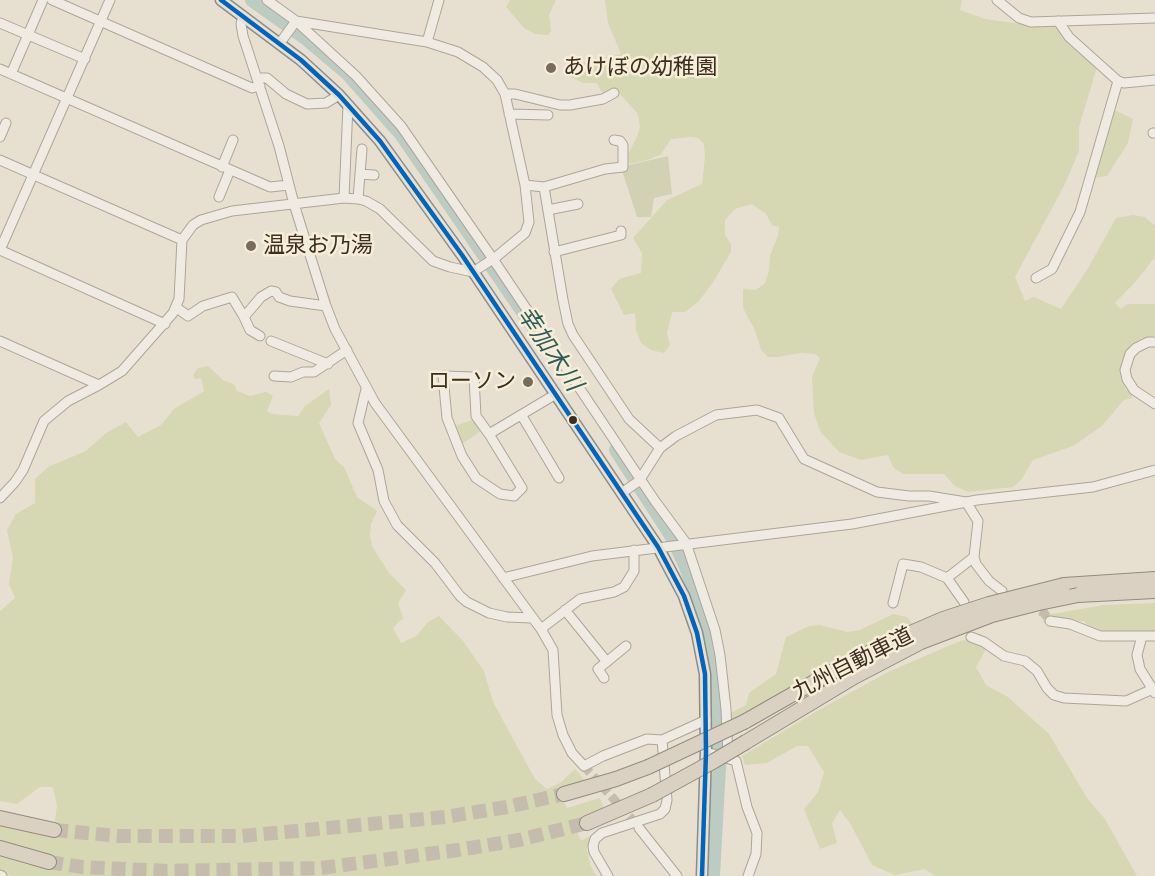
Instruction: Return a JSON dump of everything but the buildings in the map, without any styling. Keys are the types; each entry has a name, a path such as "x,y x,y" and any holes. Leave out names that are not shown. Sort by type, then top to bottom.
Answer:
{"highway":[{"name":"九州自動車道","path":"564,794 648,767 744,722 846,664 943,619 989,604 1064,585 1155,579"},
{"name":"九州自動車道","path":"587,823 652,795 714,761 854,677 921,642 992,615 1039,603 1078,595 1155,591"},
{"path":"0,818 54,830"},
{"path":"0,848 50,862"}],"main road":[{"path":"221,0 282,40 339,95 403,170 477,270 556,394 626,490 662,547 684,596 697,633 705,674 708,752 702,876"}],"street":[{"path":"11,74 43,0"},
{"path":"52,0 252,88 267,78 286,94 307,104 326,103 339,95"},
{"path":"110,0 0,250 165,324"},
{"path":"267,0 356,76 401,126 493,259 683,544 715,630 720,655 726,709 725,757"},
{"path":"427,42 439,0"},
{"path":"997,0 1025,21 1155,18"},
{"path":"243,16 241,24 243,36 279,146 294,204 326,306 366,389 531,618 541,628 553,650 557,715 572,753 584,766 647,739 662,740 706,720"},
{"path":"1058,21 1070,37 1118,81 1124,83 1155,80"},
{"path":"0,23 84,59"},
{"path":"282,40 294,23"},
{"path":"2,491 15,482 23,470 44,421 68,401 99,386 129,365 177,308 182,240 193,225 217,214 344,198 358,199 380,209 433,261 450,267 477,270 525,233 529,222 525,185 505,94 497,80 483,67 458,52 427,42 294,23"},
{"path":"0,69 270,188 289,185"},
{"path":"1036,278 1052,269 1080,212 1118,81"},
{"path":"505,94 570,105 603,99 614,93"},
{"path":"344,198 348,105"},
{"path":"509,114 548,115"},
{"path":"0,136 6,123"},
{"path":"219,197 233,140"},
{"path":"525,185 544,187 605,169 623,167 623,145 620,141 614,140"},
{"path":"358,199 362,149"},
{"path":"0,160 182,240"},
{"path":"360,174 375,175"},
{"path":"544,187 568,324 629,419 660,448"},
{"path":"548,210 578,204"},
{"path":"554,252 621,234 621,231"},
{"path":"244,318 261,297 272,291 276,292 279,297 290,301 326,306"},
{"path":"177,308 188,316 203,306 232,297 250,330 260,336"},
{"path":"0,341 99,386"},
{"path":"271,341 328,364"},
{"path":"1155,342 1148,342 1136,348 1125,370 1127,379 1134,390 1155,405"},
{"path":"274,376 291,377 303,372 314,372 347,350"},
{"path":"442,376 474,377 476,416 489,434 522,488 514,496 500,494 476,478 462,456 447,418 442,376"},
{"path":"366,389 358,423 378,470 384,501 397,525 435,563 466,602 489,613 507,617 531,618"},
{"path":"489,434 556,394"},
{"path":"626,490 640,480 660,448 676,436 716,416 757,410 779,418 804,459 877,492 929,496 966,502 978,521 974,557 982,573 1002,591"},
{"path":"522,416 559,478"},
{"path":"503,578 592,556 852,524 966,502 1093,487 1155,470"},
{"path":"541,628 585,596 614,592 624,587 634,571 634,550"},
{"path":"948,578 974,557"},
{"path":"893,603 903,564 921,567 948,578 964,602"},
{"path":"565,609 607,662"},
{"path":"1050,621 1070,624 1100,636 1155,636"},
{"path":"971,637 984,642 1004,656 1025,661 1037,671 1054,695 1064,698 1126,701 1155,690 1140,669 1137,655 1142,636"},
{"path":"604,678 598,669 627,646"},
{"path":"608,876 594,852 595,839 602,833 660,814 665,809 667,800 662,740"},
{"path":"708,752 736,761 747,807 757,833 756,854 748,876"},
{"path":"639,828 677,876"}],"green space":[{"path":"510,0 556,0 549,15 551,31 548,35 535,34 524,28 506,7"},
{"path":"605,0 962,0 960,10 985,19 1028,25 1054,25 1097,67 1079,127 1079,151 1065,184 1015,277 1025,301 1034,297 1061,309 1087,270 1116,218 1133,215 1145,217 1155,226 1155,257 1115,303 1121,309 1127,304 1155,304 1155,336 1142,338 1135,342 1121,362 1121,378 1132,398 1124,400 1102,426 1073,446 1033,460 1021,480 1013,487 968,492 955,486 944,474 903,474 893,467 888,455 861,460 839,452 820,431 814,413 812,377 820,358 815,354 801,353 768,357 761,350 755,330 743,308 743,289 756,290 765,283 779,227 772,225 766,214 752,204 735,209 725,220 725,235 731,244 731,252 698,302 685,312 672,312 667,333 670,345 664,353 651,350 641,343 636,330 635,313 624,315 611,289 619,279 641,273 642,253 633,238 667,200 702,184 704,144 698,138 671,139 661,154 630,164 627,156 640,127 638,114 620,94 605,99 597,83 583,83 569,76 570,66 621,54 608,23"},
{"path":"1115,110 1133,119 1128,143 1107,176 1094,178"},
{"path":"668,156 672,194 654,198 651,217 637,217 621,167"},
{"path":"208,366 224,381 234,384 237,391 250,396 266,392 273,396 267,411 272,414 298,416 305,406 329,389 331,405 319,423 335,459 344,467 357,497 377,511 371,524 370,536 373,548 389,573 406,590 398,603 403,618 393,628 401,643 416,636 428,622 439,616 463,641 484,671 493,702 535,779 547,789 560,783 575,769 587,783 559,792 567,808 600,798 605,811 574,825 581,841 594,834 587,848 590,864 596,876 11,876 0,872 0,855 28,865 50,867 0,842 0,825 53,834 57,806 53,787 40,787 17,804 0,801 0,611 15,598 9,584 13,558 7,530 16,514 35,503 35,479 48,467 86,451 106,433 126,422 138,437 161,425 174,409 204,391 201,378 195,379 193,375 198,368"},
{"path":"474,419 481,431 462,444 453,427"},
{"path":"1155,603 1155,632 1103,634 1092,630 1084,621 1044,623 1041,616 1104,605"},
{"path":"893,614 907,617 914,626 728,724 727,715 746,705 749,693 776,674 786,637 809,626 820,625 847,632 860,630"},
{"path":"981,634 985,651 976,667 986,685 1008,697 1049,734 1087,798 1105,819 1137,876 935,876 925,869 895,875 872,865 851,825 840,810 832,823 837,843 820,849 804,809 818,792 824,772 808,746 797,746 767,763 745,765 742,756 817,711 890,671"}],"waterway":[{"name":"幸加木川","path":"252,0 304,37 348,74 401,134 538,334"},
{"name":"幸加木川","path":"616,450 672,537 686,567 709,634 718,713 719,767 713,876"}],"tunnel":[{"path":"1028,605 1044,613 1050,621"},
{"path":"584,766 638,826"},
{"path":"54,830 119,836 242,836 445,817 507,807 564,794"},
{"path":"49,862 82,867 167,871 321,868 519,840 587,823"}],"transit line":[{"path":"221,0 301,60 339,95 380,141 462,255 658,547 684,596 697,633 705,674 706,752 702,876"}],"place":[{"name":"あけぼの幼稚園","path":"551,68"},
{"name":"温泉お乃湯","path":"251,246"},
{"name":"ローソン","path":"528,382"}]}
